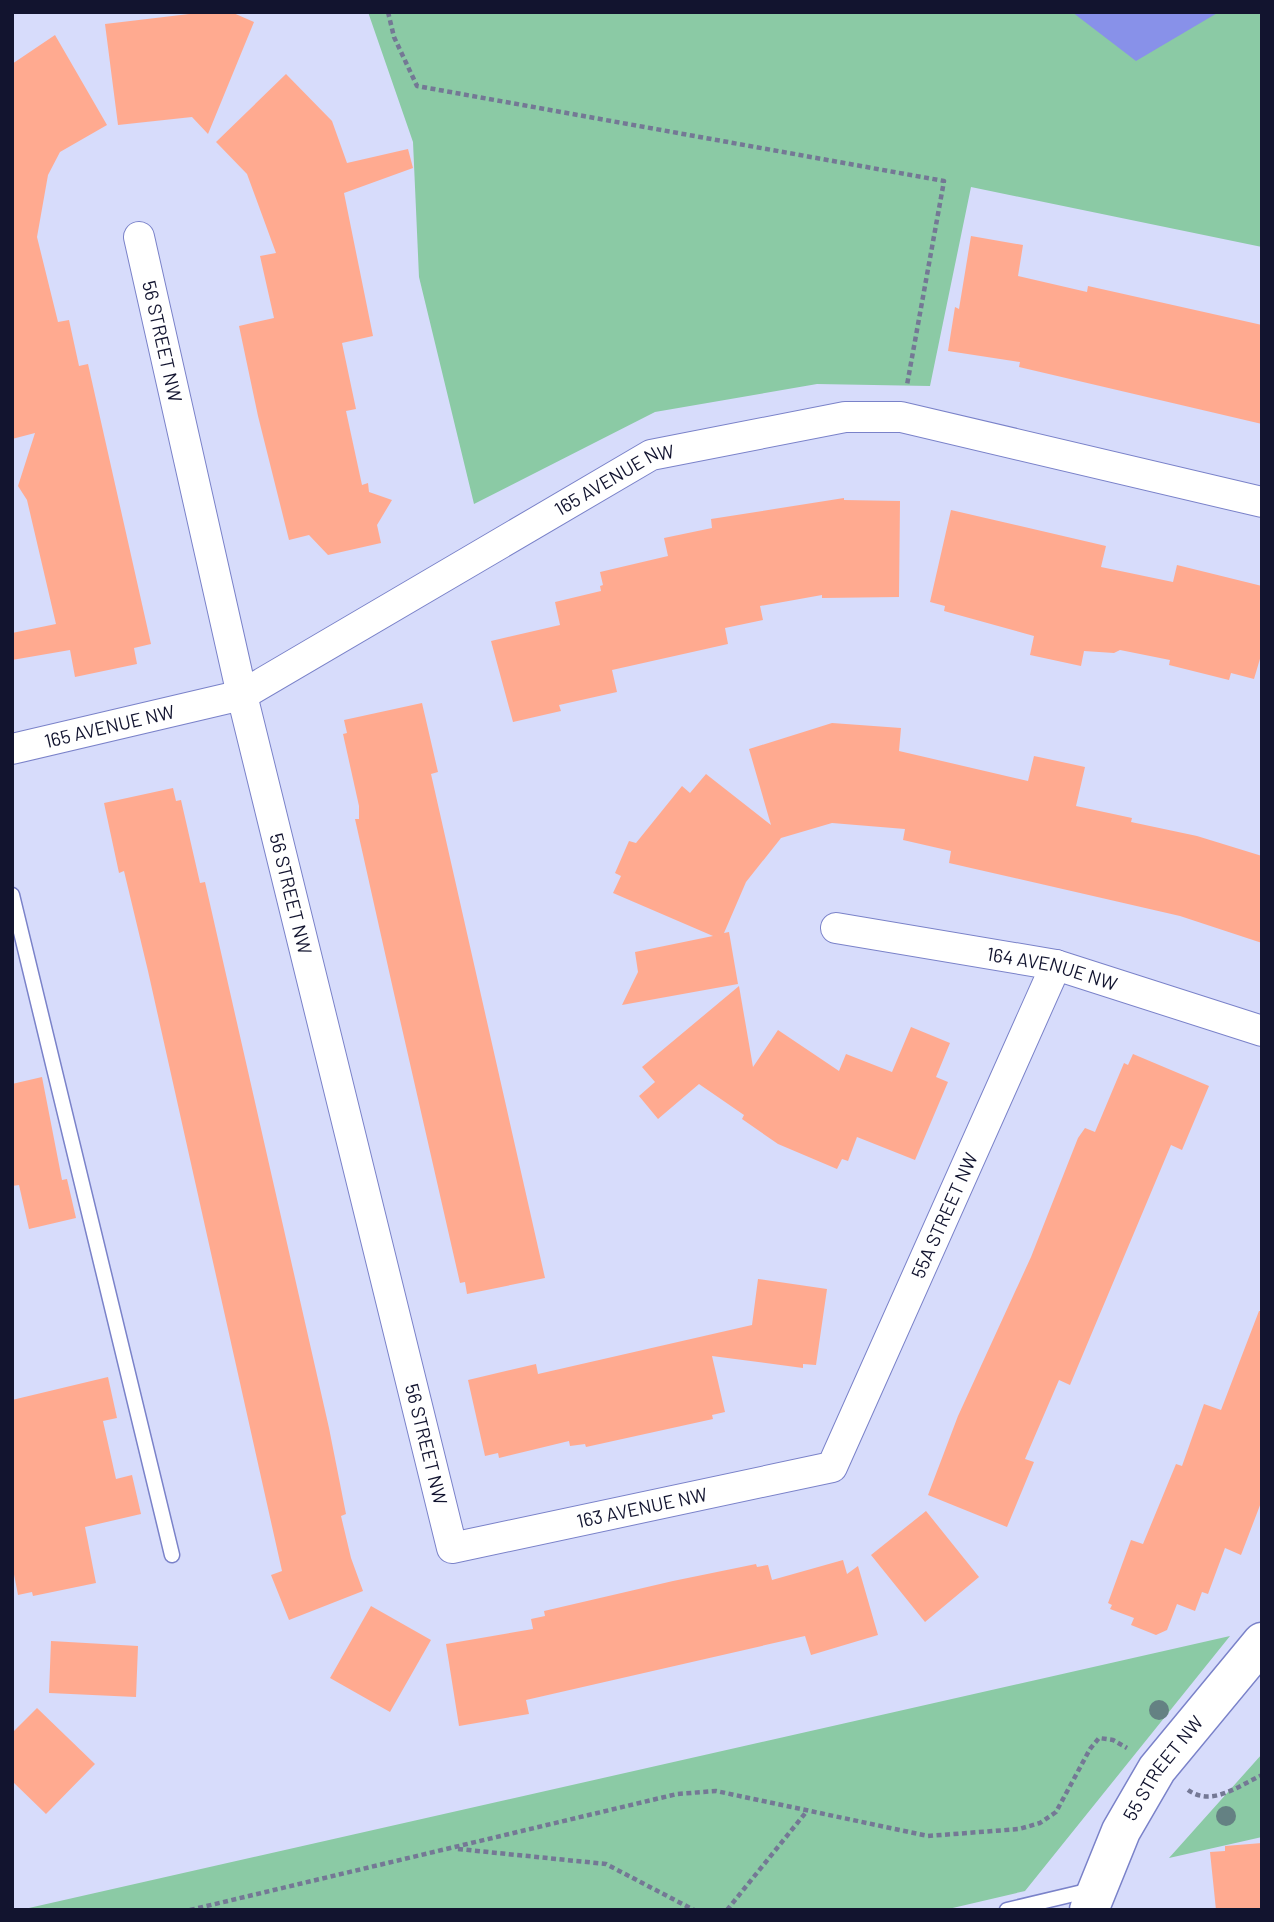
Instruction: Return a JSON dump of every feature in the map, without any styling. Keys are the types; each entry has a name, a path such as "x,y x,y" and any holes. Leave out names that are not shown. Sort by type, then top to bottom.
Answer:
{"street":[{"name":"56 STREET NW","path":"139,237 242,695 452,1548"},
{"name":"165 AVENUE NW","path":"12,749 242,695 651,455 845,417 901,417 1262,502"},
{"name":"164 AVENUE NW","path":"836,928 1056,965 1262,1031"},
{"name":"55A STREET NW","path":"832,1467 1056,965"},
{"name":"163 AVENUE NW","path":"452,1548 832,1467"},
{"name":"55 STREET NW","path":"1092,1899 1121,1830 1157,1769 1262,1642"}],"lane":[{"path":"12,895 172,1555"},
{"path":"1007,1910 1092,1899"}],"path":[{"path":"388,12 394,37 417,86 944,181 901,417"},
{"path":"190,1910 677,1794 716,1791 928,1836 1019,1829 1040,1823 1056,1812 1090,1749 1099,1738 1113,1740 1203,1799 1212,1798 1262,1776"},
{"path":"727,1910 807,1811"},
{"path":"455,1849 606,1864 694,1910"}],"green space":[{"path":"368,12 1262,12 1262,247 971,187 930,386 817,384 655,412 474,504 419,277 413,142"},
{"path":"1230,1636 1025,1891 944,1910 20,1910"},
{"path":"1262,1754 1262,1837 1169,1858"}],"water":[{"path":"1072,12 1219,12 1136,61"}],"building":[{"path":"206,12 231,12 254,22 208,134 192,117 118,125 105,24"},
{"path":"55,35 107,125 60,152 48,175 37,237 58,322 69,320 79,366 88,364 151,644 134,648 137,664 75,677 70,650 12,660 12,633 56,624 27,500 18,486 35,433 12,439 12,64"},
{"path":"286,74 332,121 347,163 408,149 413,168 344,193 373,336 342,343 356,409 346,411 362,485 368,483 369,492 392,500 377,525 381,543 328,555 309,535 289,540 239,326 274,318 260,256 276,253 247,174 216,142"},
{"path":"971,236 1023,245 1018,276 1087,292 1088,286 1262,325 1262,424 1019,367 1020,362 948,351 955,307 959,309"},
{"path":"844,498 900,501 899,597 822,598 822,595 760,606 763,620 725,628 728,644 612,670 617,692 559,705 561,711 513,722 491,641 560,625 555,602 601,591 600,586 603,585 600,572 668,556 664,538 712,528 711,519"},
{"path":"951,510 1106,546 1101,567 1173,582 1177,565 1262,586 1262,652 1254,679 1231,673 1229,680 1169,665 1170,660 1120,650 1114,653 1084,651 1081,666 1030,655 1034,636 944,611 945,606 930,602"},
{"path":"422,703 438,772 431,774 545,1278 467,1294 465,1282 460,1283 355,819 359,819 359,806 343,734 347,733 344,720"},
{"path":"832,723 901,728 899,751 1028,781 1034,756 1085,767 1076,806 1132,818 1131,822 1197,836 1262,856 1262,943 1180,916 949,863 951,851 903,840 905,829 832,823 781,838 746,882 724,933 729,932 738,984 622,1005 638,972 635,952 713,936 613,893 621,876 615,873 629,841 636,843 682,786 690,793 706,774 771,825 749,749"},
{"path":"173,788 176,801 181,800 200,883 205,882 329,1428 346,1514 341,1516 351,1558 363,1591 289,1620 271,1575 282,1571 148,971 124,871 119,873 104,803"},
{"path":"739,986 753,1067 778,1030 839,1071 846,1054 892,1072 911,1027 950,1043 936,1077 948,1082 915,1160 857,1137 848,1161 842,1159 837,1169 778,1144 742,1119 744,1115 699,1084 658,1119 639,1096 655,1082 642,1067"},
{"path":"1133,1054 1209,1086 1182,1150 1171,1145 1070,1385 1059,1380 1025,1459 1034,1462 1007,1527 928,1495 958,1416 1031,1257 1078,1138 1085,1128 1095,1132 1124,1063 1128,1065"},
{"path":"42,1077 62,1180 67,1179 76,1218 29,1229 19,1185 12,1186 12,1084"},
{"path":"758,1279 827,1289 816,1365 803,1364 803,1368 712,1356 725,1412 712,1415 713,1419 586,1447 585,1444 570,1446 569,1441 499,1458 498,1453 485,1456 468,1380 536,1364 538,1374 752,1325"},
{"path":"1259,1311 1262,1311 1262,1500 1241,1555 1225,1548 1208,1594 1202,1592 1195,1611 1177,1604 1167,1630 1156,1635 1131,1625 1134,1618 1110,1609 1112,1605 1108,1603 1131,1540 1143,1544 1176,1464 1182,1466 1204,1404 1221,1410"},
{"path":"108,1377 117,1418 103,1421 116,1479 132,1475 141,1514 85,1527 96,1583 33,1596 32,1592 18,1595 12,1564 12,1400"},
{"path":"926,1511 979,1577 925,1622 871,1555"},
{"path":"843,1560 847,1574 858,1566 878,1635 811,1655 805,1636 526,1700 529,1714 459,1726 446,1644 533,1629 531,1619 545,1616 544,1611 673,1581 756,1564 757,1567 768,1565 772,1580"},
{"path":"371,1606 431,1640 390,1712 330,1678"},
{"path":"51,1641 138,1646 136,1697 49,1693"},
{"path":"37,1708 95,1764 46,1814 12,1781 12,1733"},
{"path":"1262,1843 1262,1910 1216,1910 1210,1852 1225,1851 1225,1846"}]}
